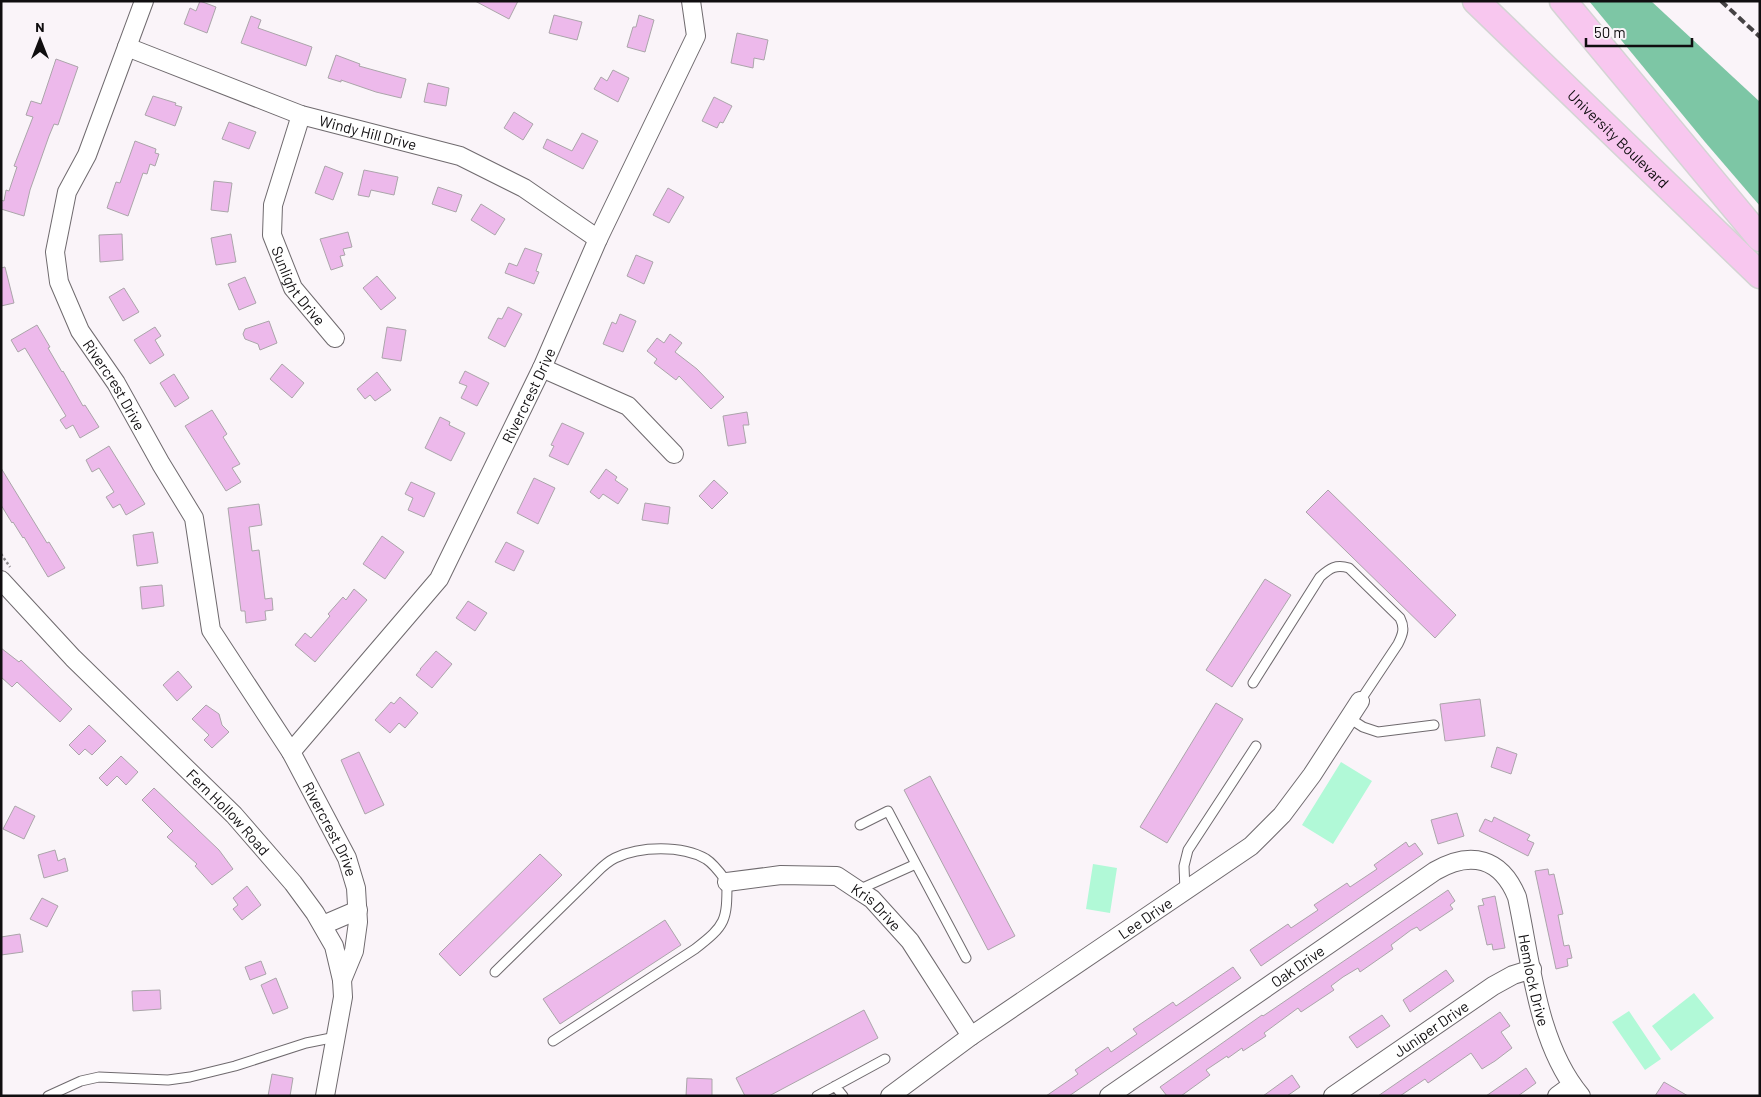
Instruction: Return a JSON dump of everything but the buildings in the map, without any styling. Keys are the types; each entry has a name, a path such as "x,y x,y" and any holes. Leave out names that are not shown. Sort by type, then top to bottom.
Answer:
{"main road":[{"name":"University Boulevard","path":"1476,1 1760,275"},
{"path":"1496,1 1760,254"},
{"path":"1563,1 1760,238"}],"street":[{"name":"Rivercrest Drive","path":"144,1 87,155 67,192 55,252 59,282 80,331 116,383 161,464 194,518 211,630 291,752 347,858 356,888 358,910 354,951 342,980"},
{"name":"Rivercrest Drive","path":"291,752 438,578 542,368 598,239 696,36 691,1"},
{"name":"Windy Hill Drive","path":"127,47 301,115 460,156 524,188 598,239"},
{"name":"Sunlight Drive","path":"301,115 273,205 272,235 292,288 335,338"},
{"path":"542,368 628,406 674,454"},
{"name":"Fern Hollow Road","path":"2,581 73,658 234,815 293,883 323,925 334,946 342,980 343,997 325,1096"},
{"name":"Lee Drive","path":"890,1096 971,1036 1251,846 1282,815 1312,775 1360,700"},
{"name":"Oak Drive","path":"1109,1096 1435,871 1464,859 1484,862 1493,866"},
{"name":"Hemlock Drive","path":"1493,866 1506,876 1517,897 1548,1034 1577,1090"},
{"name":"Kris Drive","path":"727,882 781,875 837,876 872,899 910,941 971,1036"},
{"path":"323,925 358,910"},
{"name":"Juniper Drive","path":"1333,1096 1493,986 1513,975 1532,970"},
{"path":"1557,1096 1577,1090"}],"lane":[{"path":"1253,683 1320,577 1330,568 1340,566 1349,568 1400,618 1404,626 1403,634 1398,644 1360,700"},
{"path":"1349,718 1363,727 1378,732 1434,725"},
{"path":"1185,891 1184,866 1188,850 1256,746"},
{"path":"860,825 888,811 966,958"},
{"path":"495,972 597,872 614,858 635,851 663,848 691,853 706,860 727,882 727,912 722,923 709,938 553,1041"},
{"path":"858,890 916,864"},
{"path":"48,1096 81,1081 99,1077 168,1080 190,1077 236,1066 306,1043 336,1037"},
{"path":"817,1096 885,1059"},
{"path":"835,1086 843,1096"}],"green space":[{"path":"1589,1 1651,1 1760,102 1760,206 1705,142"},
{"path":"1341,762 1372,781 1333,844 1302,825"},
{"path":"1093,864 1117,868 1110,913 1086,909"},
{"path":"1694,993 1714,1018 1671,1051 1652,1026"},
{"path":"1629,1011 1661,1059 1645,1070 1612,1022"}],"railway":[{"path":"1721,1 1760,37"}]}
